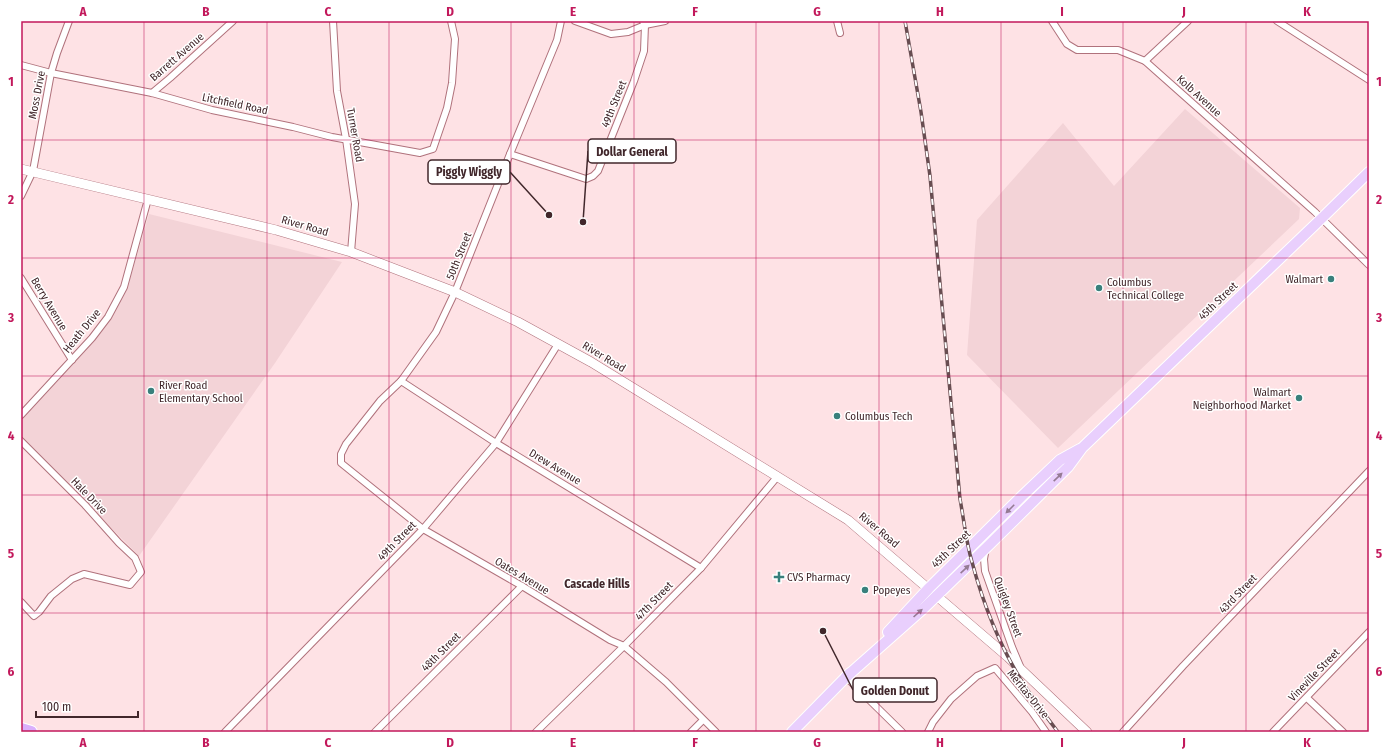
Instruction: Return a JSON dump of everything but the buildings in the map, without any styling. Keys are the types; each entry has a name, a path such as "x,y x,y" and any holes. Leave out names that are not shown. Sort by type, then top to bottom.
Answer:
{"highway":[{"path":"21,729 31,732"}],"main road":[{"name":"River Road","path":"21,169 276,230 351,252 455,292 518,322 558,344 848,520 929,588 1023,671 1087,732"},
{"name":"45th Street","path":"846,677 937,595 986,548 1068,467 1082,448 1369,172"},
{"name":"45th Street","path":"792,732 846,677 929,588 1060,460 1082,448"}],"street":[{"name":"Moss Drive","path":"21,196 33,171 56,52 69,21"},
{"name":"Barrett Avenue","path":"152,92 170,78 233,21"},
{"name":"Turner Road","path":"333,21 337,91 346,139 355,204 351,252"},
{"name":"Litchfield Road","path":"21,65 51,73 152,92 212,110 420,154 433,149 447,108 452,83 455,39 451,21"},
{"name":"50th Street","path":"351,472 341,463 341,454 346,444 380,401 402,381 436,332 455,292 557,40 561,21"},
{"path":"575,21 611,34 628,32 644,23 665,21"},
{"path":"837,21 840,33"},
{"name":"Kolb Avenue","path":"1052,21 1067,44 1077,50 1118,50 1146,61 1322,218 1369,265"},
{"path":"1146,61 1187,21"},
{"path":"1277,21 1369,80"},
{"name":"49th Street","path":"510,154 586,180 593,176 598,171 634,81 644,51 644,23"},
{"name":"Heath Drive","path":"21,416 92,338 108,317 124,287 148,199"},
{"name":"Berry Avenue","path":"21,278 72,360"},
{"name":"49th Street","path":"225,732 423,529 496,443 558,344"},
{"name":"Drew Avenue","path":"402,381 496,443 700,568"},
{"name":"Hale Drive","path":"21,441 135,558 141,572 130,585 84,574 72,579 51,596 39,612 34,616 23,603"},
{"name":"43rd Street","path":"1124,732 1183,666 1369,471"},
{"name":"Oates Avenue","path":"351,472 423,529 522,586 610,640 624,646 666,682 716,732"},
{"name":"47th Street","path":"536,732 624,646 700,568 777,476"},
{"name":"Quigley Street","path":"986,548 984,559 985,571 1012,647 1023,671"},
{"name":"48th Street","path":"375,732 522,586"},
{"name":"Vineville Street","path":"1273,732 1369,632"},
{"name":"Meritas Drive","path":"928,732 933,722 952,699 977,676 995,668 1032,712 1046,732"},
{"path":"846,677 902,732"},
{"path":"1306,698 1343,732"},
{"path":"691,732 703,720"}],"shaded area":[{"name":"Columbus Technical College","path":"1185,109 1300,208 1299,219 1058,448 967,355 977,220 1063,123 1114,186"},
{"name":"River Road Elementary School","path":"149,214 342,262 275,363 139,556 21,437 21,419 94,340 110,319 128,286"}],"railway":[{"path":"905,21 921,112 930,176 960,499 968,547 976,577 999,638 1025,687 1058,732"}],"place":[{"name":"Piggly Wiggly","path":"549,215"},
{"name":"Dollar General","path":"583,222"},
{"name":"Walmart","path":"1331,279"},
{"name":"Columbus Technical College","path":"1099,288"},
{"name":"River Road Elementary School","path":"151,391"},
{"name":"Walmart Neighborhood Market","path":"1299,398"},
{"name":"Columbus Tech","path":"837,416"},
{"name":"CVS Pharmacy","path":"779,577"},
{"name":"Popeyes","path":"865,590"},
{"name":"Golden Donut","path":"823,631"}],"district":[{"name":"Cascade Hills","path":"597,584"}]}
